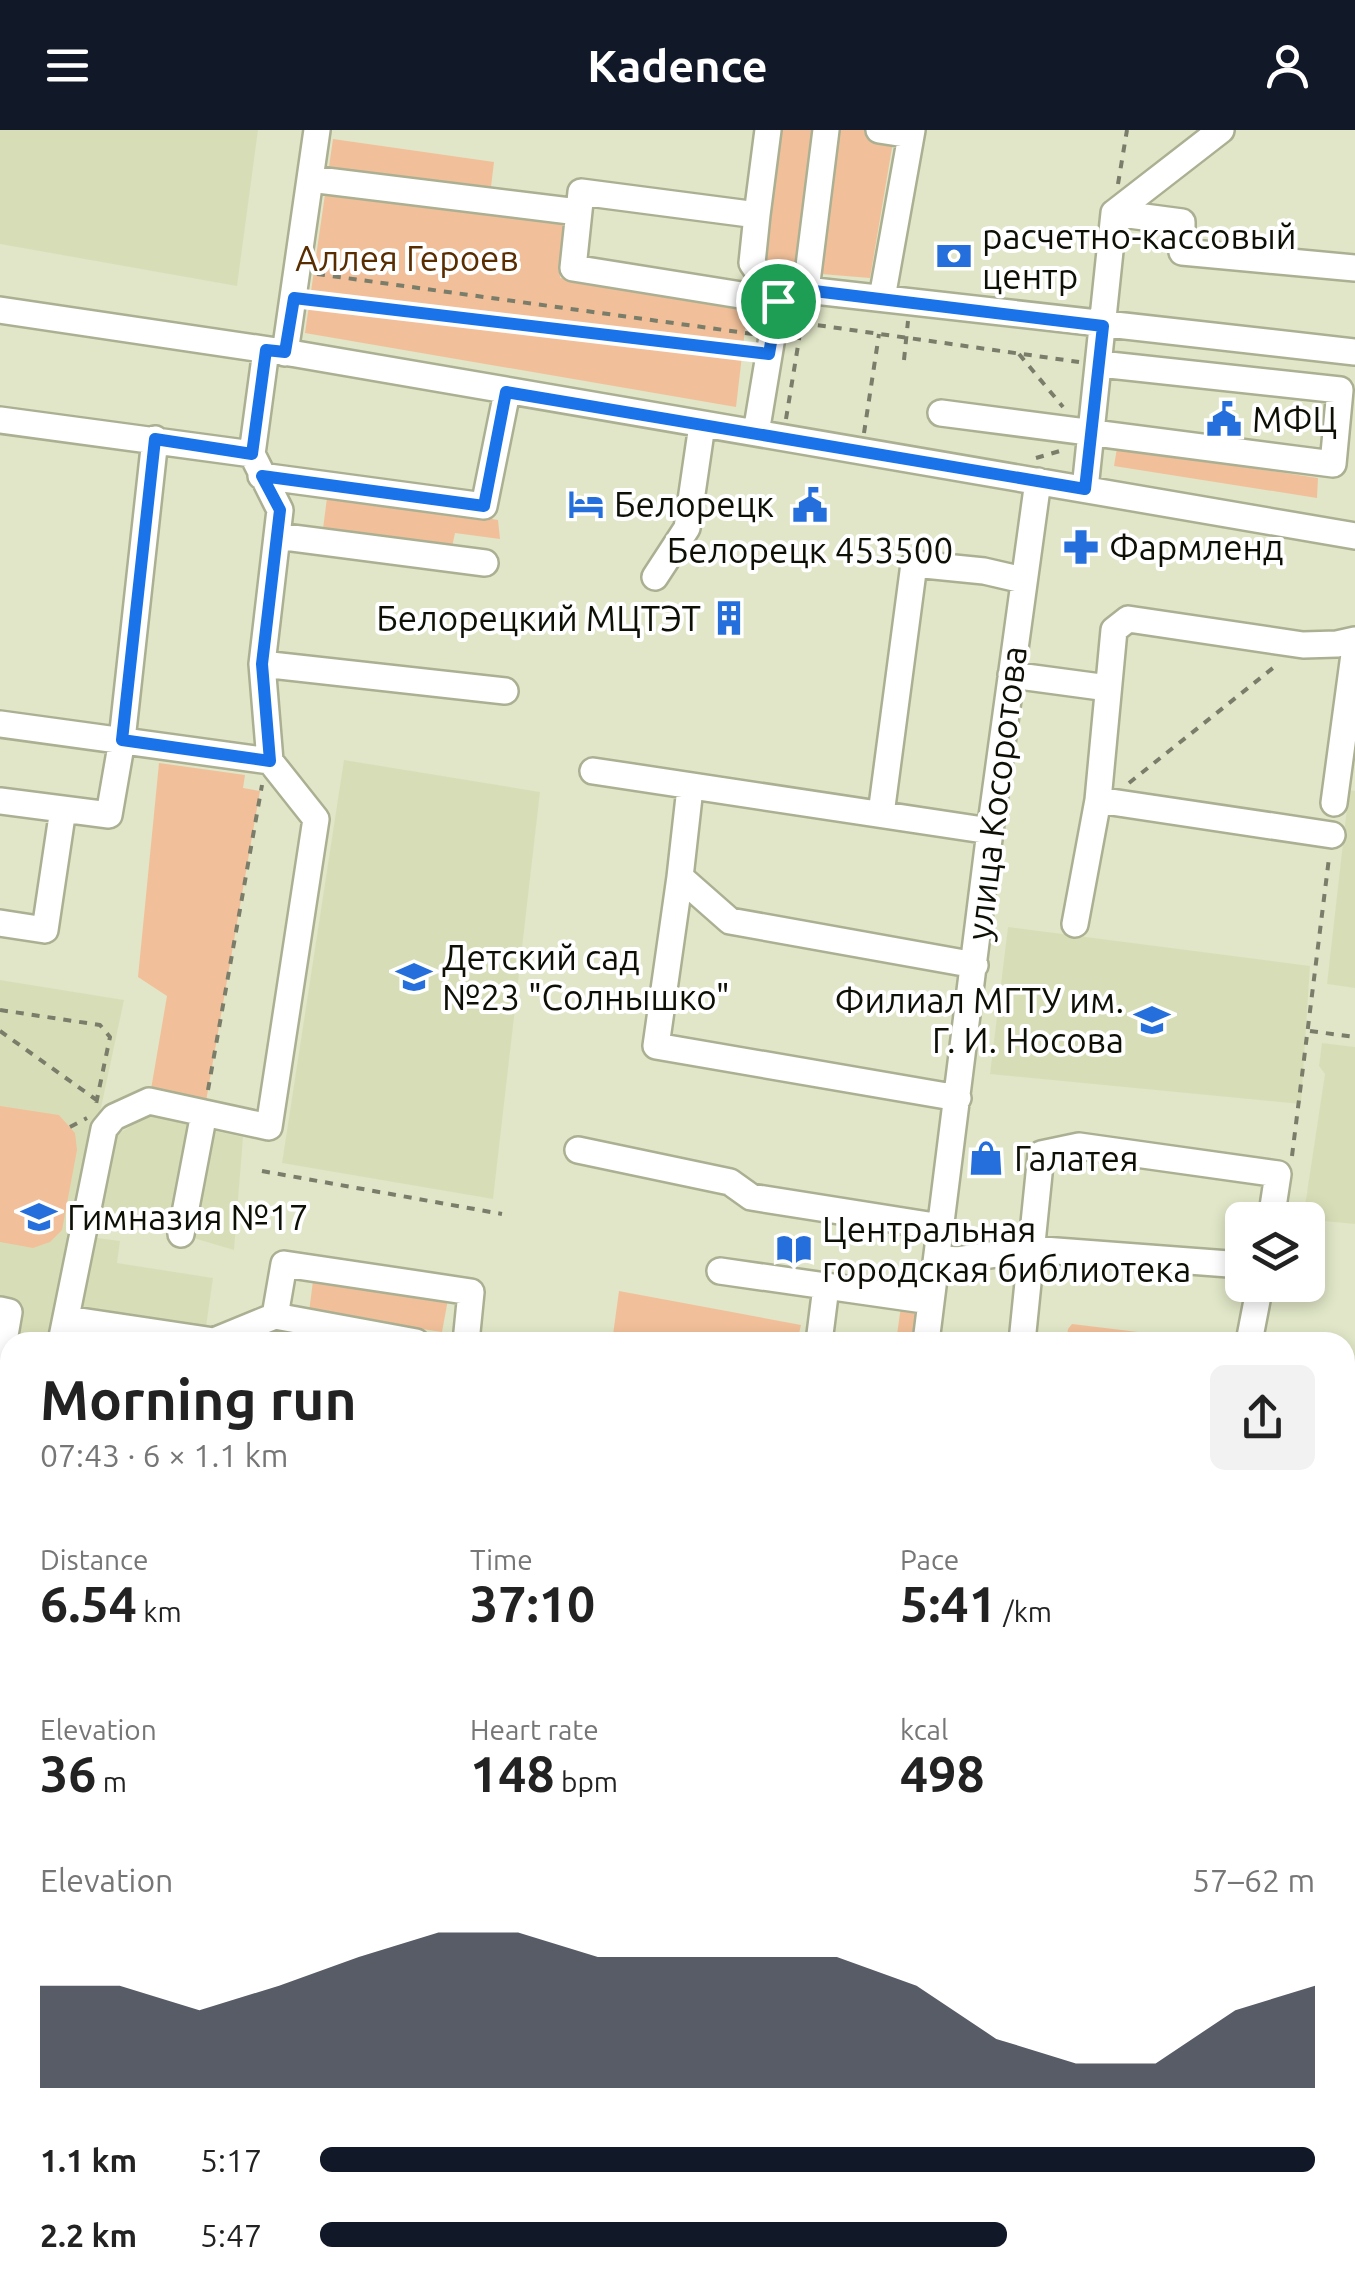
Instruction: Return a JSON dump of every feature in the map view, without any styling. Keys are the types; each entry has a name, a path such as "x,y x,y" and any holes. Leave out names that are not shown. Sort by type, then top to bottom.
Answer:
{"street":[{"path":"64,1331 109,1110 150,1101 269,1127 316,820 270,761 262,664 280,510 257,465 276,351 294,298 317,130"},
{"path":"756,433 778,301 752,263 768,130"},
{"path":"806,290 826,130"},
{"path":"879,130 911,132 882,298"},
{"path":"1085,489 1087,430 1094,364 1103,326 1114,213 1221,130"},
{"path":"310,179 578,212"},
{"path":"757,214 581,192 573,268 778,301 806,290 1355,352"},
{"path":"1114,213 1182,222 1182,252 1355,268"},
{"path":"0,310 276,351 1355,536"},
{"path":"941,414 1332,464 1340,390 1094,364"},
{"path":"0,420 155,439 257,465 484,506 506,392"},
{"path":"655,577 687,528 702,425"},
{"path":"0,801 109,815 122,740 155,439"},
{"name":"улица Косоротова","path":"927,1332 1038,482"},
{"path":"277,536 486,563"},
{"path":"881,814 914,564 1023,580"},
{"path":"1075,924 1101,800 1114,630 1128,619 1303,644 1355,644 1334,803"},
{"path":"262,664 504,691"},
{"path":"1011,675 1108,688"},
{"path":"0,724 270,761"},
{"path":"593,771 990,832"},
{"path":"690,788 656,1046 958,1098"},
{"path":"1101,800 1332,834"},
{"path":"0,923 45,930 62,809"},
{"path":"680,877 730,922 975,964"},
{"path":"182,1234 204,1113"},
{"path":"1023,1332 1041,1154 1080,1146 1278,1174 1274,1202"},
{"path":"578,1150 730,1182 751,1197 940,1227"},
{"path":"937,1257 956,1260 1030,1250 1225,1264"},
{"path":"275,1316 284,1264 471,1292 467,1332"},
{"path":"720,1271 931,1301"},
{"path":"819,1332 826,1287"},
{"path":"1251,1332 1257,1302"},
{"path":"0,1310 10,1312 6,1332"},
{"path":"237,1332 275,1316 362,1332"}],"path":[{"path":"1114,213 1127,130"},
{"path":"297,271 771,345"},
{"path":"784,438 806,290"},
{"path":"294,298 771,345"},
{"path":"904,360 910,302"},
{"path":"802,323 1094,364"},
{"path":"864,433 879,334"},
{"path":"1019,354 1087,430"},
{"path":"1101,800 1303,644"},
{"path":"204,1113 260,791 270,761"},
{"path":"1291,1163 1332,834"},
{"path":"0,1010 100,1024 110,1037 109,1110"},
{"path":"0,1030 109,1110"},
{"path":"1310,1031 1355,1038"},
{"path":"70,1127 109,1110"},
{"path":"262,1171 502,1214"}],"shaded area":[{"path":"0,130 258,130 237,286 0,244"},
{"name":"Детский сад №23 \"Солнышко\"","path":"344,760 540,792 493,1199 282,1163"},
{"path":"1349,790 1355,791 1355,988 1327,984"},
{"name":"Филиал МГТУ им. Г. И. Носова","path":"1008,927 1310,966 1301,1104 990,1074"},
{"name":"Гимназия №17","path":"0,980 124,1000 54,1328 51,1332 0,1332"},
{"path":"1322,1043 1355,1047 1355,1224 1325,1221 1325,1202 1306,1202 1325,1074 1319,1066"},
{"path":"167,1110 193,1117 176,1222 100,1211 115,1136 147,1116 164,1119"},
{"path":"206,1129 243,1137 234,1250 190,1237"},
{"path":"90,1237 120,1241 117,1263 213,1278 205,1332 78,1313"}],"green space":[{"path":"756,130 895,130 870,278 772,270 757,250"},
{"name":"Аллея Героев","path":"333,139 494,162 488,212 567,224 560,278 748,304 736,407 305,333"},
{"path":"1117,448 1318,478 1317,498 1114,466"},
{"path":"328,490 498,520 500,539 455,533 452,547 323,529"},
{"path":"159,763 245,775 243,788 260,791 204,1113 149,1101 167,996 138,977"},
{"path":"0,1106 59,1115 75,1133 77,1150 62,1230 50,1242 33,1248 0,1242"},
{"path":"314,1273 449,1294 442,1332 309,1312"},
{"path":"619,1291 801,1325 799,1332 613,1332"},
{"path":"901,1306 916,1308 912,1332 897,1332"},
{"path":"1072,1324 1138,1332 1068,1332"}],"place":[{"name":"расчетно-кассовый центр","path":"954,256"},
{"name":"МФЦ","path":"1224,419"},
{"name":"Белорецк","path":"586,504"},
{"name":"Белорецк 453500","path":"810,505"},
{"name":"Фармленд","path":"1081,547"},
{"name":"Белорецкий МЦТЭТ","path":"729,618"},
{"name":"Детский сад №23 \"Солнышко\"","path":"414,977"},
{"name":"Филиал МГТУ им. Г. И. Носова","path":"1152,1020"},
{"name":"Галатея","path":"986,1158"},
{"name":"Гимназия №17","path":"39,1217"},
{"name":"Центральная городская библиотека","path":"794,1249"}],"route":[{"path":"806,290 1103,326 1085,489 506,392 484,506 262,476 280,510 262,664 270,761 122,740 155,439 252,454 266,350 285,352 294,298 769,354 778,301 806,290"}]}
